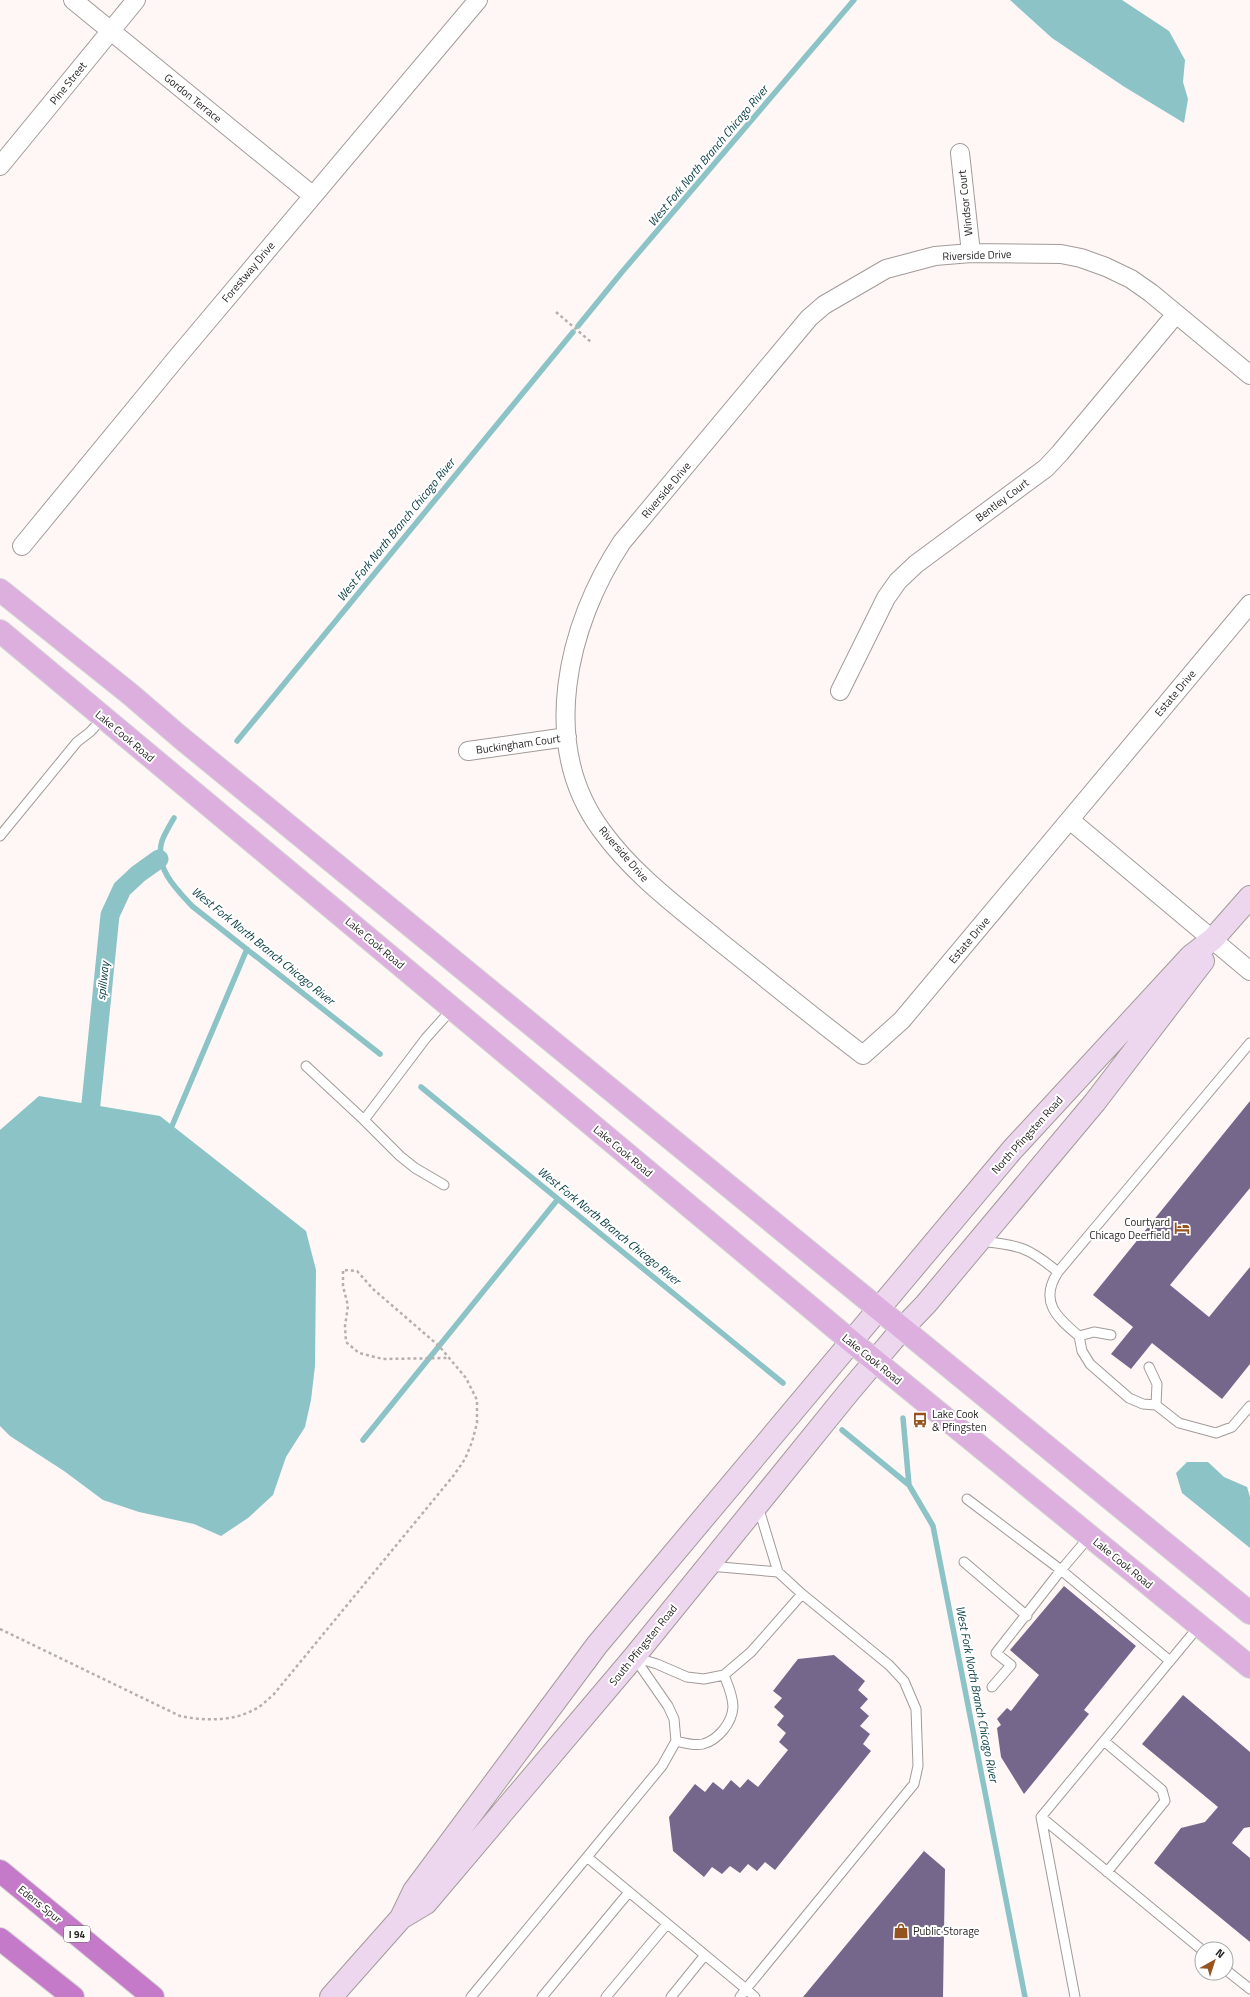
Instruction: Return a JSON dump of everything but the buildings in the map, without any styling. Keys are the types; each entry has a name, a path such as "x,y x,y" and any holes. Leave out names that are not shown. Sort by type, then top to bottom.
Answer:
{"highway":[{"name":"Edens Spur","path":"0,1871 153,1997"},
{"path":"0,1939 73,1997"}],"main road":[{"path":"0,590 130,694 248,793 1250,1613"},
{"name":"Lake Cook Road","path":"0,631 852,1342 1250,1666"},
{"name":"North Pfingsten Road","path":"852,1342 1012,1150 1191,956 1213,939 1250,897"},
{"name":"North Pfingsten Road","path":"875,1361 902,1329 926,1304 1095,1102 1201,964 1213,939"},
{"name":"South Pfingsten Road","path":"332,1997 401,1918 414,1891 597,1645 852,1342"},
{"name":"South Pfingsten Road","path":"401,1918 426,1903 634,1657 757,1504 875,1361"}],"street":[{"name":"Gordon Terrace","path":"73,0 312,195"},
{"name":"Pine Street","path":"0,166 136,0"},
{"name":"Forestway Drive","path":"22,546 178,354 478,0"},
{"name":"Windsor Court","path":"960,153 971,253"},
{"name":"Riverside Drive","path":"863,1055 820,1023 634,868 602,831 582,795 573,769 567,737 566,691 571,659 592,595 606,566 622,542 809,318 824,305 886,269 935,256 971,253 1061,254 1081,258 1106,267 1131,280 1176,314 1250,375"},
{"name":"Bentley Court","path":"840,690 886,598 898,581 916,564 1046,468 1176,314"},
{"name":"Estate Drive","path":"863,1055 902,1020 1250,604"},
{"name":"Buckingham Court","path":"468,751 567,737"},
{"path":"1070,820 1250,970"}],"lane":[{"path":"0,836 77,742 104,718"},
{"path":"364,1120 426,1038 452,1008"},
{"path":"1250,1043 1058,1272 1051,1283 1049,1300 1054,1312 1079,1336 1082,1351 1090,1364 1130,1398 1143,1404 1156,1404 1179,1423 1216,1433 1232,1427 1250,1406"},
{"path":"306,1066 400,1156 415,1168 444,1185"},
{"path":"979,1241 1009,1244 1028,1250 1058,1272"},
{"path":"1079,1336 1094,1332 1111,1335"},
{"path":"1149,1367 1158,1384 1156,1404"},
{"path":"967,1499 1061,1570 1170,1661"},
{"path":"740,1997 914,1784 918,1766 916,1710 904,1681 889,1665 802,1594 778,1572 757,1504"},
{"path":"992,1687 1011,1665 996,1653 1027,1616 1061,1570 1090,1536"},
{"path":"964,1562 1027,1616"},
{"path":"707,1566 778,1572"},
{"path":"634,1657 687,1676 704,1679 724,1675 751,1652 802,1594"},
{"path":"1041,1817 1199,1625"},
{"path":"472,1997 662,1766 676,1741 674,1719 668,1706 634,1657"},
{"path":"676,1741 689,1744 702,1744 711,1741 724,1729 729,1721 733,1707 732,1698 724,1675"},
{"path":"1104,1741 1162,1790 1165,1801 1108,1872"},
{"path":"1041,1817 1194,1943"},
{"path":"1041,1817 1075,1997"},
{"path":"588,1857 755,1997"},
{"path":"542,1997 629,1892"},
{"path":"606,1997 667,1924"},
{"path":"671,1997 705,1956"},
{"path":"1234,1977 1250,1990"}],"path":[{"path":"556,312 591,342"},
{"path":"0,1629 180,1716 198,1719 219,1719 239,1716 257,1708 279,1688 454,1475 465,1459 477,1423 477,1400 466,1378 439,1346 373,1289 356,1271 343,1270 343,1286 348,1306 345,1326 346,1342 359,1353 382,1359 448,1358"}],"water":[{"path":"1010,0 1122,0 1169,31 1185,60 1183,82 1188,99 1184,123 1123,86 1052,38"},
{"path":"39,1096 160,1116 306,1231 316,1270 315,1366 311,1400 305,1427 286,1457 273,1495 248,1518 221,1536 194,1524 139,1512 103,1500 64,1471 10,1436 0,1426 0,1130"},
{"path":"1187,1462 1208,1462 1224,1477 1247,1487 1250,1497 1250,1548 1182,1493 1176,1473"}],"waterway":[{"name":"West Fork North Branch Chicago River","path":"578,326 622,272 854,0"},
{"name":"West Fork North Branch Chicago River","path":"237,741 573,332"},
{"name":"West Fork North Branch Chicago River","path":"174,818 163,838 160,851 163,868 179,892 192,906 380,1054"},
{"name":"spillway","path":"89,1123 110,915 122,889 138,874 159,859"},
{"path":"169,1133 247,949"},
{"name":"West Fork North Branch Chicago River","path":"421,1087 783,1383"},
{"path":"363,1440 558,1199"},
{"path":"903,1418 909,1485"},
{"name":"West Fork North Branch Chicago River","path":"842,1430 909,1485 933,1526 1025,1997"}],"place":[{"name":"Courtyard Chicago Deerfield","path":"1182,1228"},
{"name":"Lake Cook & Pfingsten","path":"920,1420"},
{"name":"Public Storage","path":"901,1931"}]}
